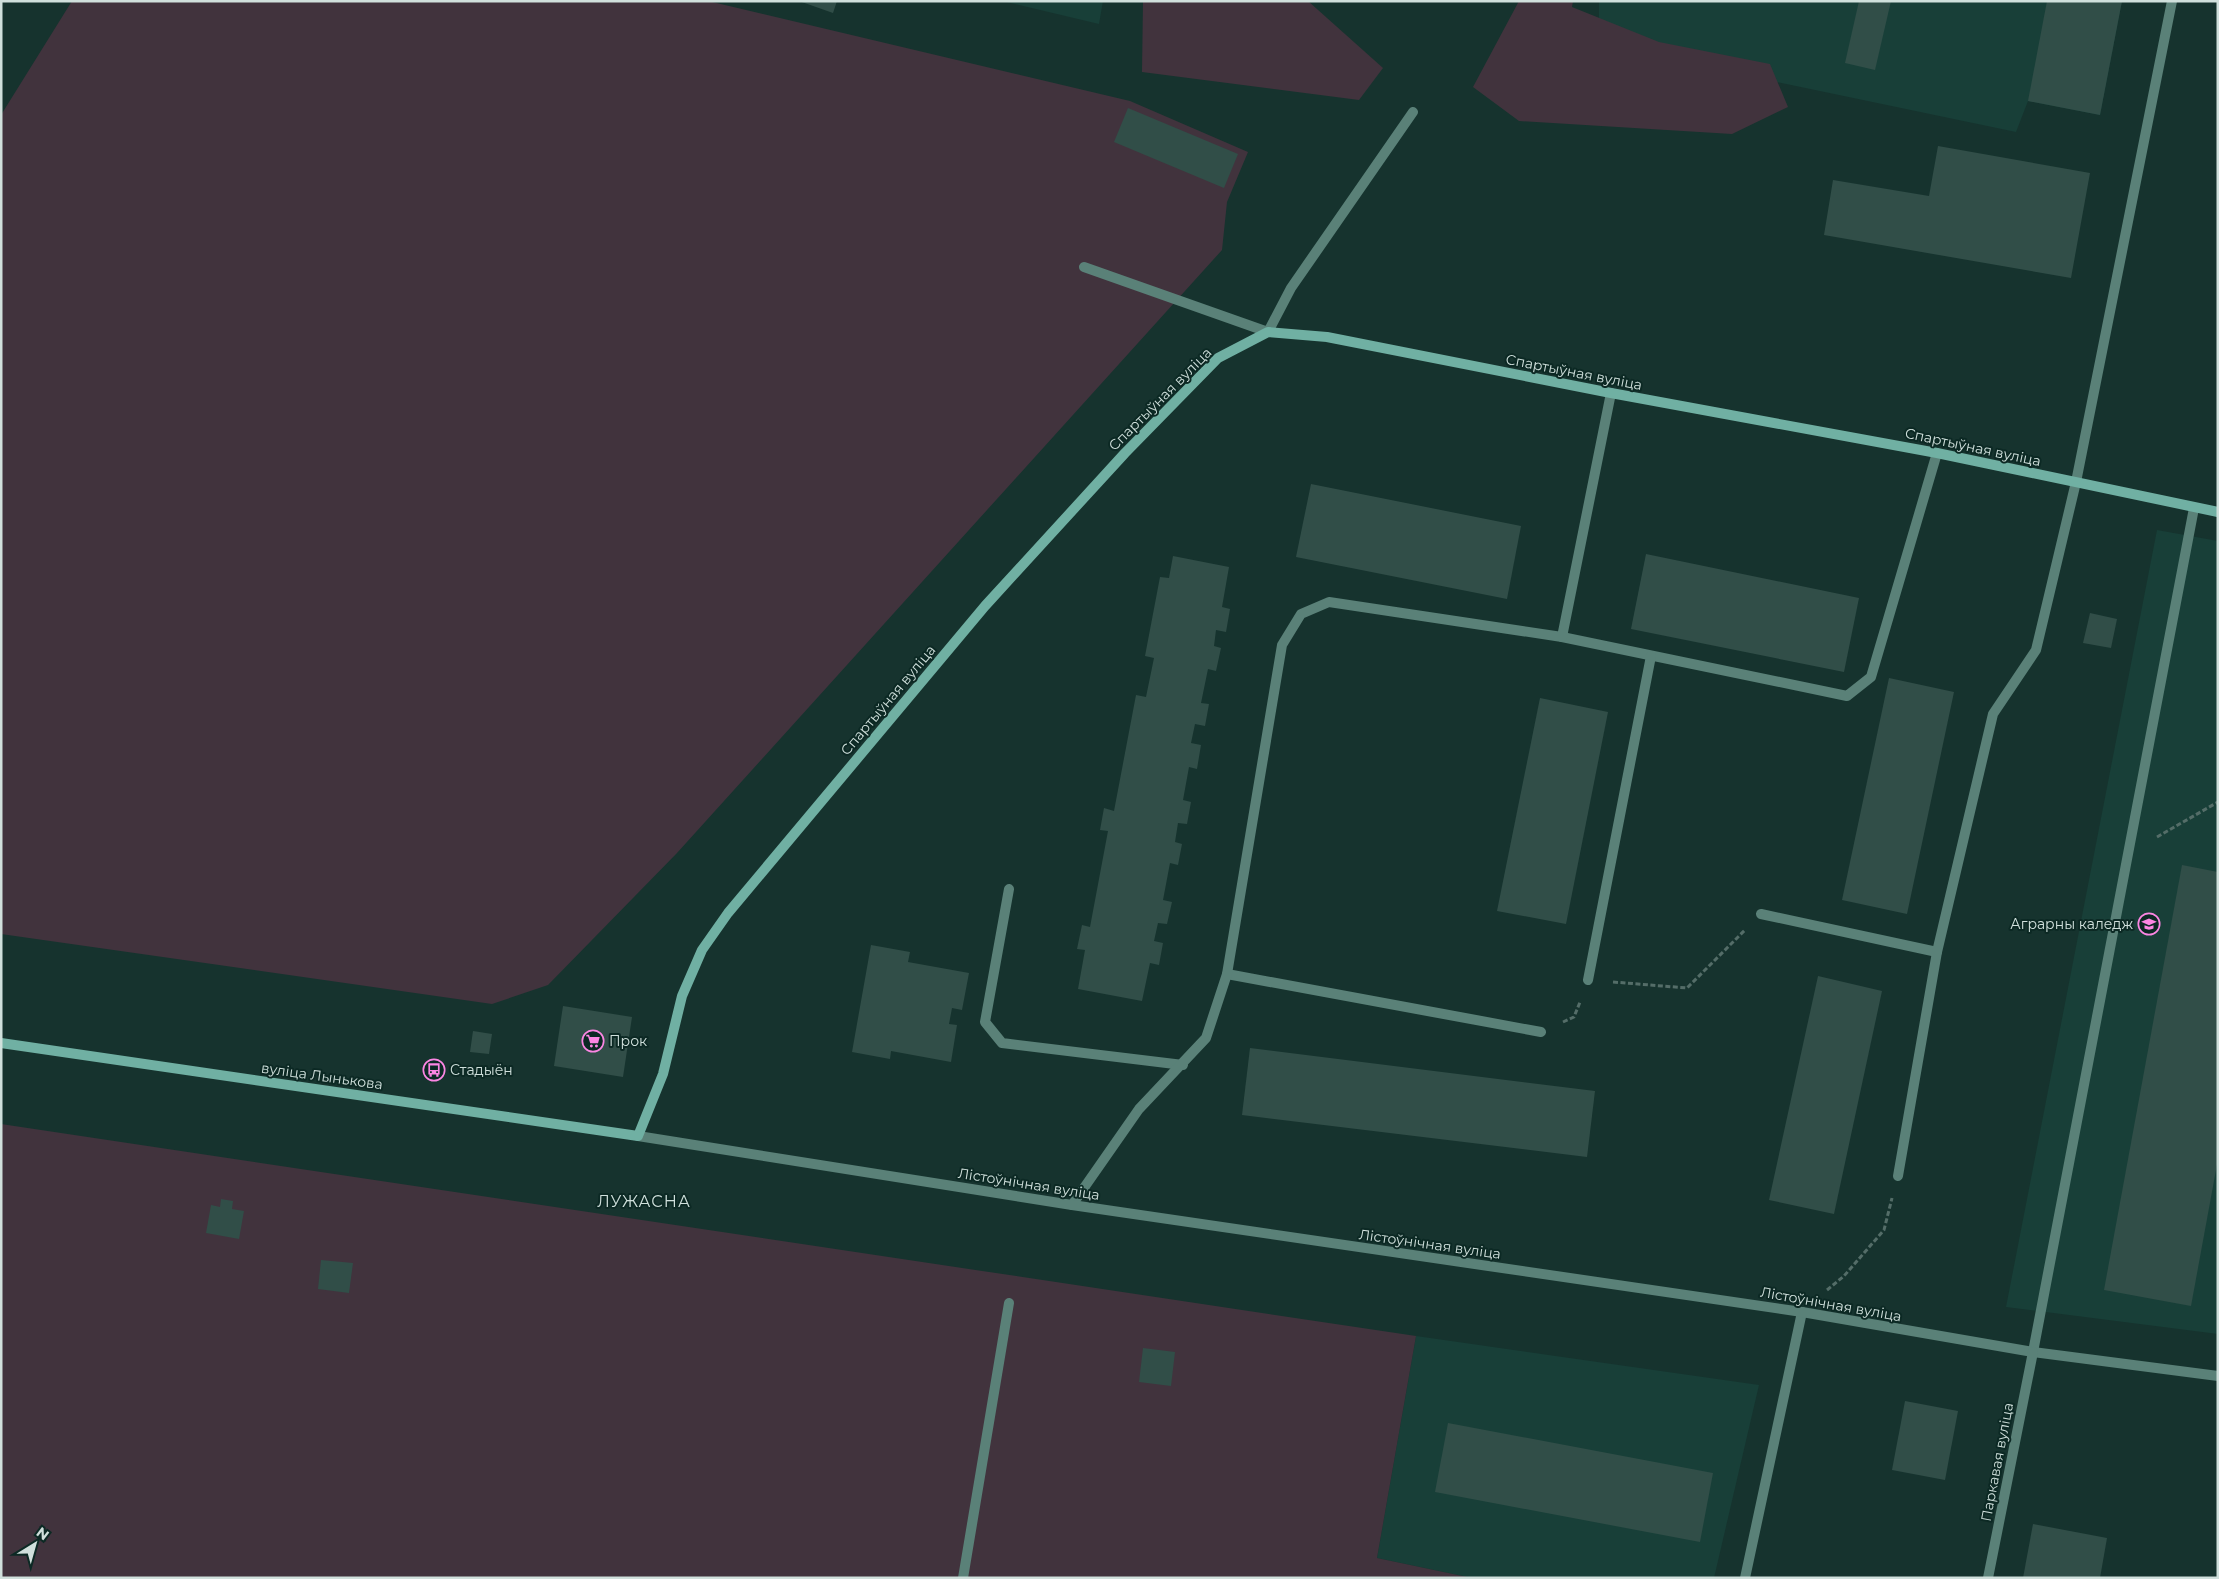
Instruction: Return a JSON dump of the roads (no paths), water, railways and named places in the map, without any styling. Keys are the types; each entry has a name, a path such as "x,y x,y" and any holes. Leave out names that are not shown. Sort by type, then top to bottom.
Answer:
{"street":[{"path":"1898,1176 1937,952 1993,714 2036,650 2076,482 2172,1"},
{"path":"1084,267 1268,332 1291,288 1413,112"},
{"name":"Спартыўная вуліца","path":"638,1136 663,1074 682,996 702,950 728,913 985,606 1125,453 1218,358 1268,332 1327,337 1611,393 1937,453 2218,512"},
{"path":"1562,637 1611,393"},
{"path":"1072,1205 1139,1109 1206,1038 1227,974 1282,645 1301,614 1328,602 1562,637 1847,696 1871,677 1937,453"},
{"name":"Паркавая вуліца","path":"1988,1578 2194,508"},
{"path":"1588,980 1651,656"},
{"path":"1008,889 985,1022 1002,1043 1183,1064"},
{"path":"1762,914 1937,952"},
{"path":"1227,974 1541,1032"},
{"name":"вуліца Лынькова","path":"1,1043 638,1136"},
{"name":"Лістоўнічная вуліца","path":"638,1136 1072,1205 1802,1312 2033,1352 2218,1376"},
{"path":"963,1578 1009,1303"},
{"path":"1746,1578 1802,1312"}],"place":[{"name":"Аграрны каледж","path":"2149,924"},
{"name":"Прок","path":"593,1041"},
{"name":"Стадыён","path":"434,1070"}],"district":[{"name":"ЛУЖАСНА","path":"644,1201"}]}
